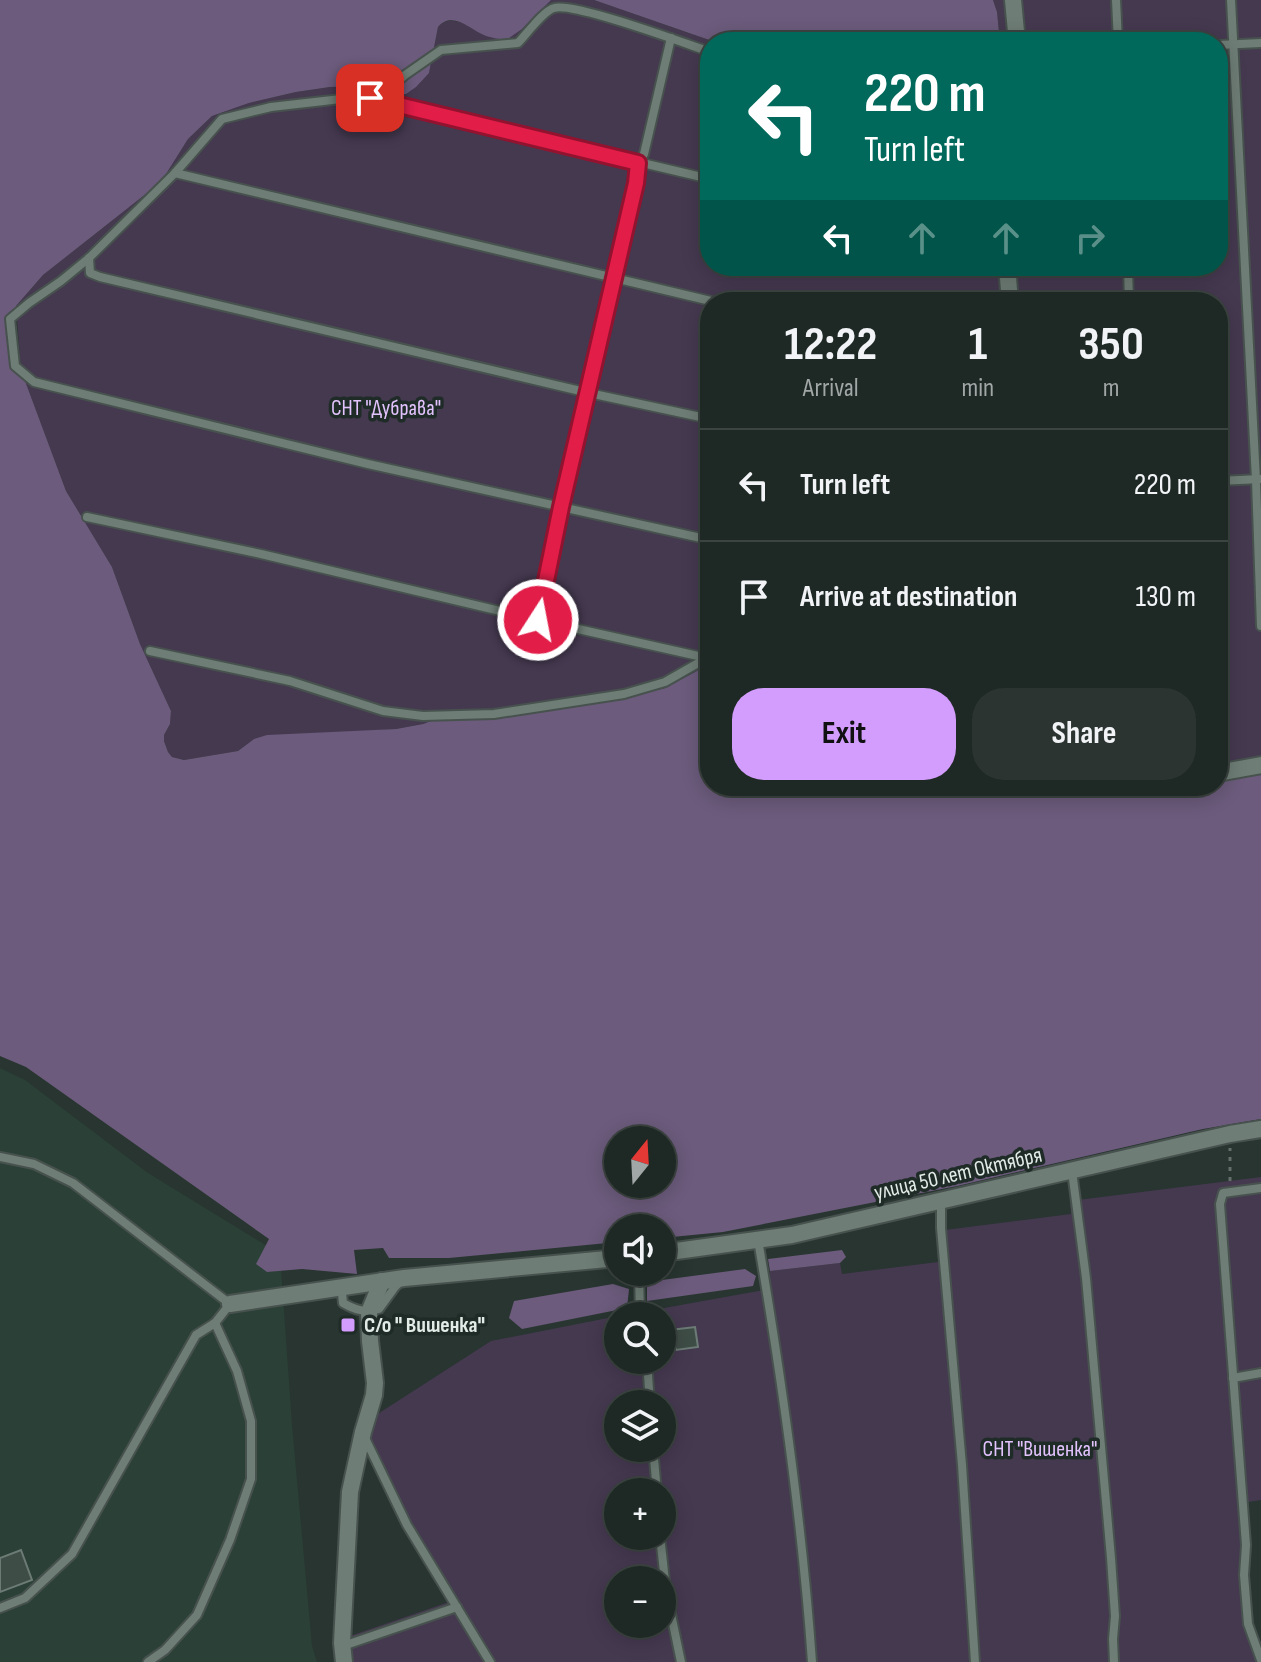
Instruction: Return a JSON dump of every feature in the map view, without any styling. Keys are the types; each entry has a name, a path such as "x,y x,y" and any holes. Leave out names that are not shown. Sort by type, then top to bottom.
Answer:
{"street":[{"path":"1013,0 1016,32"},
{"path":"1228,771 1261,765"},
{"name":"улица 50 лет Октября","path":"676,1251 792,1235 1261,1129"},
{"path":"230,1304 404,1278 604,1259"},
{"path":"343,1654 350,1492 374,1395 369,1312 382,1281"}],"lane":[{"path":"1116,0 1118,32"},
{"path":"1231,0 1258,479 1261,626"},
{"path":"700,48 589,12 555,7 518,43 441,50 382,95 271,107 222,119 175,173 89,258 10,319 15,366 34,382 368,464 700,538"},
{"path":"538,620 638,163 644,154 671,38"},
{"path":"1228,44 1261,43"},
{"path":"370,98 700,177"},
{"path":"175,173 700,299"},
{"path":"89,258 90,273 100,277 700,417"},
{"path":"1228,480 1258,479"},
{"path":"87,517 700,656"},
{"path":"150,651 290,681 383,711 423,716 494,714 624,694 665,682 700,663"},
{"path":"0,1157 34,1164 73,1183 230,1304 215,1323 196,1335 72,1554 25,1598 0,1608"},
{"path":"1072,1171 1086,1278 1111,1558 1114,1662"},
{"path":"1261,1188 1223,1193 1220,1204 1246,1545 1244,1575 1248,1624 1261,1660"},
{"path":"941,1200 975,1662"},
{"path":"758,1239 790,1441 806,1575 812,1662"},
{"path":"349,1286 342,1293 343,1303 369,1312 379,1309 404,1278"},
{"path":"148,1662 165,1650 197,1615 230,1540 251,1479 251,1421 237,1371 215,1323"},
{"path":"1233,1378 1261,1373"},
{"path":"363,1432 407,1525 490,1662"},
{"path":"662,1550 666,1590 681,1662"},
{"path":"343,1654 457,1607"}],"path":[{"path":"1230,1134 1230,1192"}],"shaded area":[{"path":"0,0 551,0 522,29 506,40 486,36 456,21 444,22 438,27 429,73 406,94 392,94 366,86 330,87 249,103 212,116 188,139 161,182 43,275 16,306 21,370 66,491 112,567 140,644 171,711 170,724 164,735 168,752 172,757 184,760 238,751 254,739 267,735 396,729 439,718 503,718 618,700 665,688 700,669 700,796 1228,796 1228,775 1261,768 1261,1119 1203,1129 957,1186 723,1232 676,1237 676,1214 604,1214 604,1243 449,1258 389,1258 383,1248 354,1250 357,1274 302,1269 267,1272 256,1264 269,1239 26,1067 0,1056"},
{"path":"594,0 993,0 999,32 700,32 700,37"},
{"path":"0,1068 25,1080 148,1173 280,1254 312,1646 317,1662 0,1662"},
{"path":"842,1250 846,1257 840,1263 770,1271 768,1259"},
{"path":"745,1269 756,1276 753,1286 647,1301 647,1286 676,1286 676,1278"},
{"path":"604,1286 629,1289 628,1302 604,1302 604,1313 522,1329 509,1318 514,1301"}],"green space":[{"name":"СНТ \"Дубрава\"","path":"551,0 594,0 700,37 700,276 1228,276 1228,32 999,32 993,0 1261,0 1261,768 1228,775 1228,292 700,292 700,669 665,688 618,700 503,718 439,718 396,729 254,739 238,751 184,760 172,757 164,741 171,711 140,644 112,567 66,491 21,370 16,306 43,275 161,182 188,139 212,116 249,103 330,87 366,86 392,94 429,73 438,27 443,23 462,23 486,36"},
{"name":"СНТ \"Вишенка\"","path":"1261,1177 1261,1500 1248,1502 1251,1547 1248,1576 1253,1625 1261,1643 1261,1662 348,1662 347,1637 449,1602 403,1527 409,1520 368,1432 373,1417 491,1341 604,1319 604,1374 676,1374 676,1306 769,1289 770,1271 840,1263 842,1274 938,1262 937,1231 1071,1214 1070,1201"}],"building":[{"path":"695,1327 698,1347 676,1350 676,1329"},
{"path":"21,1550 32,1580 0,1592 0,1558"}],"place":[{"name":"С/о \" Вишенка\"","path":"348,1325"}],"route":[{"path":"370,98 638,163 538,620"}]}
